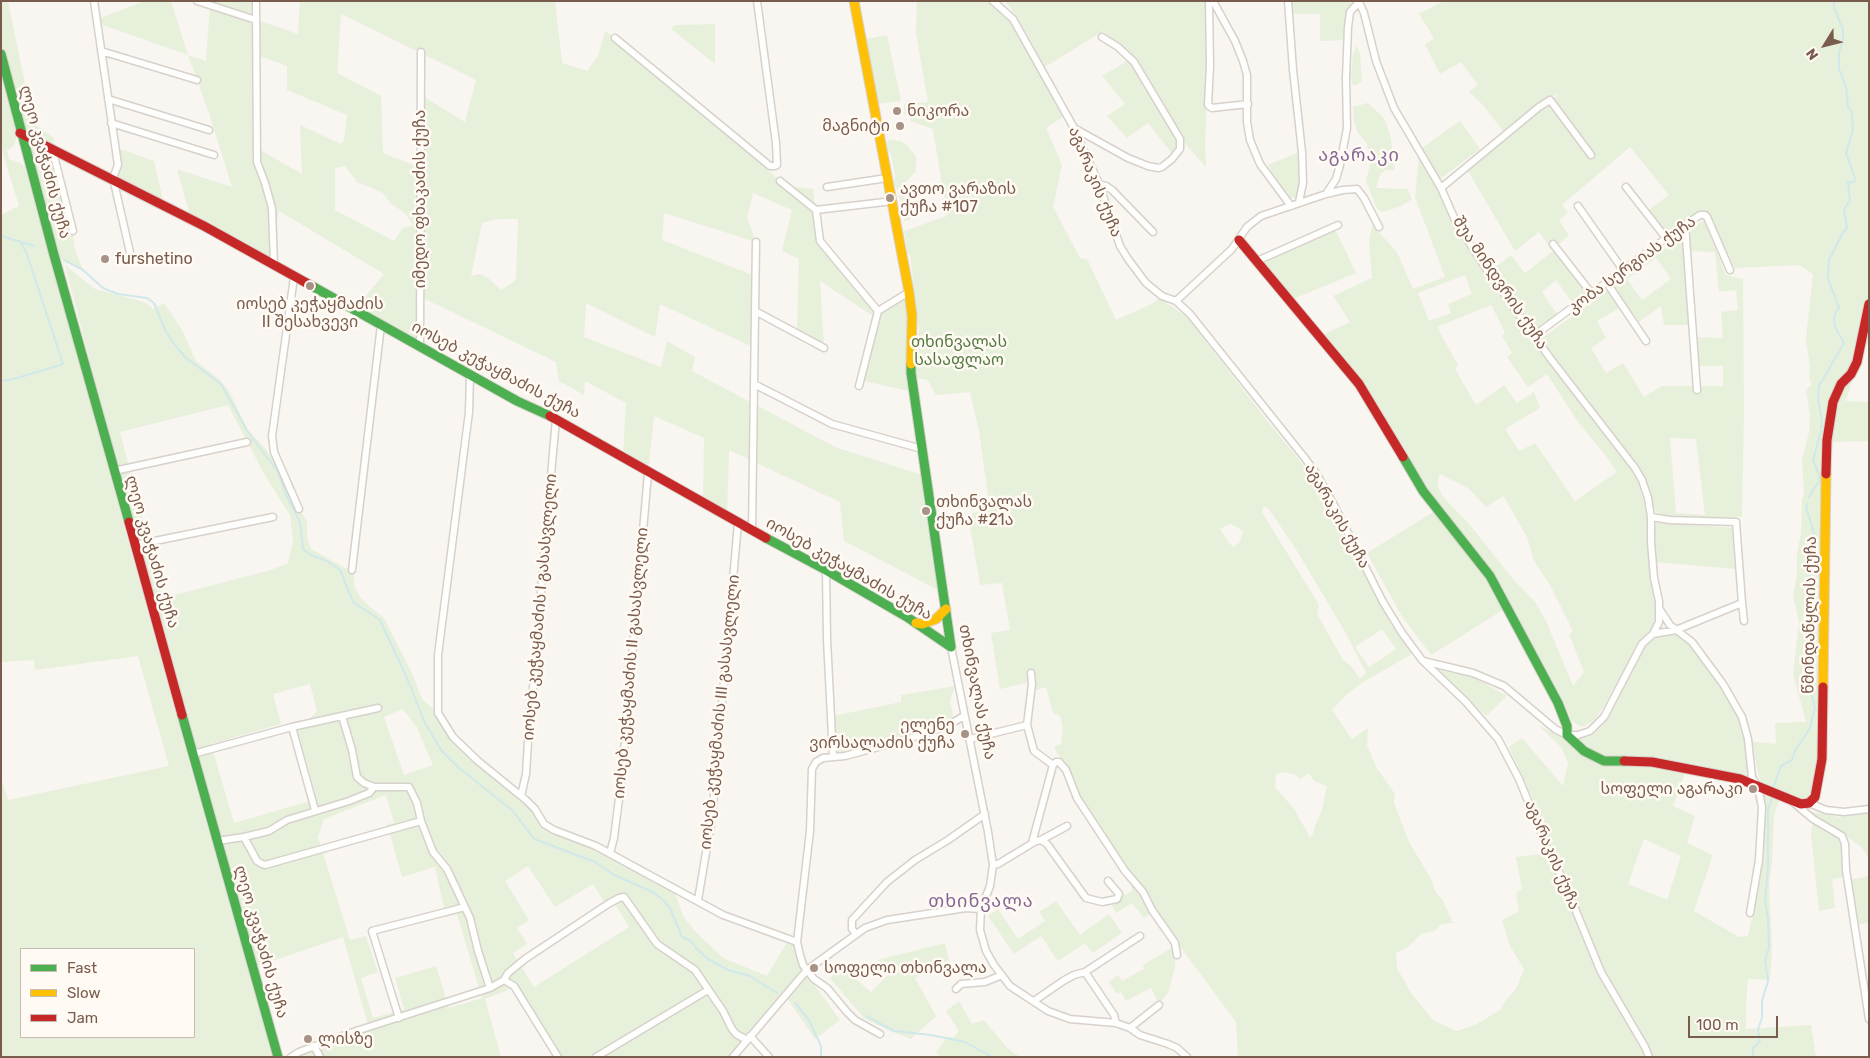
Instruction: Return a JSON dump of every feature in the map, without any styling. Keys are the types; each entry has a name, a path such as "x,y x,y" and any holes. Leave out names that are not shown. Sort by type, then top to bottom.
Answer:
{"street":[{"path":"94,1 118,165 113,178 131,257"},
{"path":"197,1 256,20"},
{"path":"256,1 257,162 272,208 274,265"},
{"path":"615,38 770,166 773,166 776,165 776,143 757,1"},
{"name":"თხინვალას ქუჩა","path":"854,1 909,292 912,316 911,373 950,647 985,814 993,865 990,886 981,909 980,930 982,941 994,965 1010,986 1048,1011 1070,1019 1116,1023 1130,1028 1140,1035 1177,1048 1187,1057"},
{"name":"აგარაკის ქუჩა","path":"993,1 1014,19 1074,128 1099,184 1120,246 1128,259 1146,283 1162,296 1176,301 1190,314 1316,473 1336,507 1383,602 1402,633 1422,660 1485,723 1508,755 1601,972 1649,1057"},
{"path":"1208,1 1210,66 1208,105 1212,108 1248,104"},
{"path":"1213,1 1244,61 1247,75 1247,122 1250,140 1260,164 1291,206"},
{"path":"1288,1 1292,70 1302,152 1303,183 1299,202"},
{"name":"შუა მინდვრის ქუჩა","path":"1326,194 1336,179 1347,128 1348,27 1350,12 1359,2 1364,13 1376,61 1394,108 1441,188 1456,222 1487,270 1550,358 1635,468 1642,480 1652,517 1652,551 1659,622 1653,634 1642,644 1599,724 1590,731 1578,735 1567,735"},
{"path":"1074,128 1128,158 1158,168 1172,159 1180,149 1180,139 1134,62 1118,47 1102,36"},
{"path":"101,51 197,80"},
{"name":"იმედო ფხაკაძის ქუჩა","path":"420,346 421,52"},
{"name":"ლეო კვაჭაძის ქუჩა","path":"1,54 20,133 278,1057"},
{"path":"108,99 209,130"},
{"path":"1441,188 1550,100 1591,155"},
{"path":"111,123 214,155"},
{"name":"იოსებ კეჭაყმაძის ქუჩა","path":"20,133 113,178 294,276 517,401 556,419 648,473 826,570 916,623 950,647"},
{"path":"52,148 74,231"},
{"path":"827,187 887,178"},
{"path":"780,181 816,210 820,242 878,311"},
{"path":"1099,184 1112,190 1153,232"},
{"path":"1626,187 1666,238"},
{"path":"1176,301 1232,249 1254,221 1261,216 1299,202 1343,190 1357,189 1364,198 1379,227"},
{"path":"816,210 893,201"},
{"path":"1578,206 1623,270"},
{"name":"კობა სერგიას ქუჩა","path":"1535,335 1685,224 1700,215 1704,214 1730,270"},
{"path":"1685,224 1697,390"},
{"path":"1257,261 1338,225"},
{"path":"1239,240 1359,384 1423,491 1490,576 1558,703 1567,726 1567,735"},
{"path":"752,530 756,242"},
{"path":"1553,244 1592,294"},
{"path":"294,276 272,436 274,452 299,509"},
{"path":"1607,283 1646,341"},
{"path":"859,386 878,311 909,292"},
{"name":"წმინდაწყლის ქუჩა","path":"1809,803 1815,797 1820,782 1828,440 1834,402 1841,384 1851,374 1857,362 1869,304"},
{"path":"755,311 824,348"},
{"path":"352,570 381,325"},
{"path":"470,375 469,412 438,655 438,713 453,737 478,761 535,809 544,824 610,853 723,915 797,942"},
{"path":"754,384 832,424 922,449"},
{"name":"იოსებ კეჭაყმაძის I გასასვლელი","path":"520,796 526,774 556,419"},
{"path":"114,471 247,442"},
{"name":"იოსებ კეჭაყმაძის II გასასვლელი","path":"610,853 614,838 622,775 648,473"},
{"path":"135,545 273,517"},
{"path":"1652,517 1670,520 1736,522 1744,621"},
{"name":"იოსებ კეჭაყმაძის III გასასვლელი","path":"698,900 712,817 738,523"},
{"path":"826,570 827,639 833,757"},
{"path":"1653,634 1676,630 1742,603"},
{"path":"916,623 922,624 936,619 946,609"},
{"path":"1659,609 1666,620 1692,642 1735,702 1742,718 1748,739 1752,777 1758,787 1762,807 1759,860 1750,913"},
{"path":"1422,660 1473,673 1504,686 1555,729 1567,735 1584,750 1604,761 1622,763 1644,762 1740,779 1794,803 1809,803 1826,810 1844,812 1869,809"},
{"path":"1031,673 1032,684 1026,725 1034,750 1053,764"},
{"path":"193,754 292,727 378,708"},
{"path":"342,716 352,750 357,777 364,783 374,787 409,787 417,803 421,821 433,852 446,869 470,918 490,988"},
{"path":"880,1034 851,1016 827,988 814,979 803,966 797,942 810,831 812,769 816,762 823,758 844,756 908,739 945,727 964,716"},
{"path":"970,739 1026,725"},
{"path":"292,727 315,810"},
{"path":"1053,764 1059,762 1066,770 1077,798 1125,871 1143,892 1152,910 1175,942 1177,955"},
{"path":"1032,843 1053,764"},
{"path":"217,841 269,831 286,820 349,801 368,793 374,787"},
{"path":"1794,803 1813,819 1842,836 1845,844 1846,870 1869,1019"},
{"path":"856,934 851,925 852,920 887,882 915,860 985,814"},
{"path":"244,837 256,860 265,865 421,821"},
{"path":"993,865 1067,826"},
{"path":"1041,840 1047,844 1086,898 1102,902 1117,899 1118,894 1108,881"},
{"path":"291,1057 314,1046 490,988 504,980 508,973 525,959 619,898 624,897 657,944 695,970 736,1034 749,1038 769,1057"},
{"path":"399,1018 372,932 465,906"},
{"path":"733,1057 807,970 865,928 886,920 966,908 981,909"},
{"path":"1034,1001 1063,981 1085,972 1140,936"},
{"path":"1085,972 1114,1015 1116,1023"},
{"path":"956,989 962,984 985,982 1002,975"},
{"path":"504,980 514,986 558,1057"},
{"path":"596,1057 708,990"},
{"path":"1130,1028 1159,1005"},
{"path":"314,1046 320,1057"}],"green space":[{"path":"1,1 8,1 33,123 54,138 52,148 73,231 74,247 83,270 54,255 1,54"},
{"path":"145,1 171,1 188,55 97,23 97,19"},
{"path":"216,1 256,1 257,20 298,34 300,1 555,1 562,63 587,71 598,56 605,31 639,57 782,183 788,186 813,189 820,241 877,310 909,292 913,392 860,380 876,318 820,281 824,348 797,333 799,259 782,251 792,210 753,193 747,218 756,242 664,213 662,240 755,276 755,348 660,304 655,337 586,303 584,337 661,367 667,341 695,357 692,371 835,447 925,476 942,592 844,541 840,502 729,450 727,517 703,503 704,438 654,416 648,473 623,458 626,403 585,381 584,395 559,381 556,362 423,298 420,346 354,310 384,274 279,211 269,262 191,219 177,169 232,187 209,113 188,55 206,61 210,5 216,7","holes":["341,14 476,80 465,122 418,93 418,167 383,153 381,96 337,73","257,55 287,66 287,90 347,115 344,140 341,144 300,125 302,174 257,148","345,166 357,182 383,193 391,204 404,212 413,225 403,228 394,241 335,210 335,168","498,219 518,219 516,280 501,290 488,278 480,274 471,276 482,223"]},
{"name":"თხინვალას სასაფლაო","path":"917,1 989,1 1011,21 1063,117 1046,128 1062,165 1053,207 1080,258 1087,259 1116,320 1152,304 1159,298 1186,316 1313,477 1331,505 1387,616 1412,654 1363,682 1346,695 1332,710 1352,739 1368,728 1367,745 1376,767 1395,794 1394,803 1409,842 1431,879 1435,891 1443,901 1453,923 1441,924 1435,931 1421,934 1407,948 1396,953 1397,968 1411,993 1434,1021 1457,1031 1475,1025 1500,1010 1516,989 1524,969 1510,946 1502,920 1519,911 1516,893 1522,889 1516,857 1548,853 1645,1057 1238,1057 1236,1022 1153,910 1078,797 1067,766 1054,747 1061,744 1063,729 1060,716 1053,713 1046,687 1033,691 1030,682 1000,689 991,633 1010,630 1002,583 980,585 968,514 990,510 979,431 970,392 936,395 928,380 916,378 915,353 917,352 919,331 910,254 908,254 904,231 947,216 933,129 910,121 911,118 905,115 904,105 908,100 922,103 928,102 916,33","holes":["1264,506 1268,508 1294,546 1347,635 1366,673 1360,679 1351,666 1343,660 1317,614 1319,605 1262,512","1230,524 1239,528 1243,532 1240,542 1234,547 1220,529","1382,629 1396,649 1369,667 1355,647","1284,772 1296,775 1300,779 1309,773 1314,781 1327,786 1322,810 1313,834 1310,837 1294,809 1275,787 1276,774"]},
{"path":"1005,1 1207,1 1206,167 1180,138 1173,155 1148,123 1127,138 1107,116 1125,104 1102,76 1134,57 1116,41 1103,31 1045,67 1020,21"},
{"path":"1292,1 1353,1 1348,12 1344,40 1320,41 1320,14 1292,14"},
{"path":"1444,1 1869,1 1869,345 1864,345 1846,401 1869,402 1869,445 1868,441 1831,442 1831,437 1817,782 1807,805 1768,789 1760,780 1753,742 1776,744 1775,723 1806,722 1793,674 1799,622 1793,596 1797,575 1797,555 1804,494 1802,460 1809,432 1810,415 1806,390 1812,384 1809,379 1810,367 1806,339 1813,274 1799,265 1735,268 1706,210 1669,239 1647,211 1669,195 1630,147 1562,205 1568,213 1559,220 1569,235 1557,246 1593,296 1576,308 1556,280 1542,292 1560,319 1538,334 1492,270 1511,255 1525,273 1553,251 1539,232 1515,251 1468,171 1553,100 1558,93 1536,106 1503,131 1483,105 1469,92 1478,85 1461,62 1440,74 1425,45 1434,38 1419,14"},
{"path":"715,24 715,64 671,29 675,25"},
{"path":"887,35 901,101 878,104 866,39"},
{"path":"1356,46 1360,53 1362,82 1353,86 1351,76 1353,54"},
{"path":"1,65 17,135 14,146 7,150 9,159 21,163 25,168 191,769 273,1057 1,1057 1,778 8,800 169,766 138,656 35,670 34,660 1,662 1,215 19,206 1,147"},
{"path":"1368,103 1383,117 1390,134 1395,170 1386,170 1380,175 1376,188 1407,189 1412,199 1402,206 1382,212 1377,209 1366,181 1370,165 1367,144 1357,131 1354,122 1353,107"},
{"path":"1460,121 1480,149 1440,179 1422,148"},
{"path":"888,140 900,141 907,145 916,157 916,171 903,185 910,220 904,221 898,191 894,184 895,175 891,155 886,147"},
{"path":"115,147 154,161 164,205 113,178 118,165"},
{"path":"1299,152 1302,178 1298,197 1294,198 1290,197 1283,190 1268,165"},
{"path":"1419,156 1455,224 1631,468 1638,482 1647,514 1649,567 1657,609 1655,620 1653,627 1640,642 1602,709 1595,719 1585,726 1579,726 1571,720 1565,704 1510,604 1434,501 1322,335 1350,322 1333,296 1372,278 1369,244 1372,225 1397,252 1413,289 1445,277 1415,197","holes":["1465,275 1472,294 1448,304 1451,313 1429,321 1418,293","1491,305 1505,332 1502,336 1512,353 1507,357 1528,387 1547,374 1578,422 1617,472 1575,501 1535,443 1519,451 1505,429 1540,408 1534,392 1517,403 1504,385 1476,405 1455,369 1458,365 1437,327","1440,474 1468,488 1486,507 1503,496 1507,502 1527,537 1534,561 1550,585 1573,631 1569,634 1584,672 1573,686 1546,621 1535,602 1513,579 1470,525 1443,497 1438,487"]},
{"path":"1704,220 1726,275 1743,279 1744,413 1742,517 1668,518 1657,512 1651,504 1638,465 1541,339","holes":["1683,251 1715,252 1719,292 1736,290 1738,310 1721,312 1723,338 1694,337 1695,366 1723,366 1723,386 1662,386 1644,397 1623,363 1606,373 1591,348 1606,338 1597,321 1626,304 1639,322 1661,306 1664,325 1691,325","1656,258 1671,279 1642,300 1627,279","1670,438 1696,439 1705,515 1676,513"]},
{"path":"1335,229 1356,273 1293,299 1265,264 1270,257"},
{"path":"65,265 95,289 144,302 153,309 164,303 182,330 196,361 220,380 230,393 248,430 264,447 281,470 299,509 307,521 307,538 311,549 354,573 354,585 360,597 384,618 412,673 422,699 438,713 453,737 526,800 544,824 583,841 673,887 683,916 693,929 723,958 767,976 789,939 797,942 807,970 728,1057 556,1057 511,989 485,999 501,1057 282,1057 369,1028 343,937 257,966 137,544","holes":["228,405 263,472 290,515 293,541 288,563 271,570 163,598 120,432","310,684 317,711 298,731 317,799 234,823 211,744 281,724 273,694","403,709 417,728 433,765 404,775 384,717","386,795 394,823 387,824 402,877 435,867 446,917 457,914 482,998 449,1008 436,966 395,978 404,1009 373,1018 361,978 378,972 366,936 350,940 318,837 324,819","528,866 555,907 593,884 608,908 615,904 629,927 534,987 513,953 527,944 517,928 529,920 505,881"]},
{"path":"1435,511 1479,566 1506,608 1431,655 1401,615 1367,553"},
{"path":"1660,522 1733,528 1736,569 1656,562 1654,527"},
{"path":"1669,633 1677,634 1684,638 1728,695 1743,726 1749,774 1747,778 1603,758 1572,738 1588,737 1595,734 1602,726 1643,648 1652,638"},
{"path":"1435,671 1473,677 1507,696 1486,716 1468,698"},
{"path":"955,686 950,701 953,715 947,725 847,754 837,752 835,748 833,716 901,702 901,695"},
{"path":"1538,725 1567,740 1602,764 1612,766 1646,763 1686,770 1673,806 1695,816 1687,843 1713,855 1694,911 1739,937 1748,936 1753,914 1764,793 1779,800 1774,816 1769,886 1772,947 1770,980 1748,979 1746,1029 1811,1025 1816,1057 1652,1057 1638,1027 1613,988 1590,938 1569,882 1538,819 1535,803 1509,747 1522,738 1563,786 1568,763 1561,747","holes":["1644,839 1681,856 1667,900 1628,884"]},
{"path":"1813,812 1840,817 1869,813 1869,857 1860,846 1816,820 1811,814"},
{"path":"1817,824 1839,837 1842,843 1846,877 1832,879 1835,908 1819,911 1811,834 1812,825"},
{"path":"1869,876 1869,923 1857,924 1850,880"},
{"path":"1131,881 1135,883 1152,913 1144,918 1132,903 1116,913 1111,903 1132,891"},
{"path":"1056,901 1080,935 1109,914 1122,933 1093,953 1085,943 1058,961 1041,936 1014,954 988,916 998,909 1018,939 1045,921 1039,912"},
{"path":"945,943 949,960 915,978 936,1016 911,1039 864,1018 830,978 842,967 871,992 891,972 877,960"},
{"path":"1175,946 1175,967 1168,993 1159,1004 1151,988 1126,1001 1121,992 1117,994 1109,982 1118,975 1122,981 1144,969 1143,965"},
{"path":"807,975 840,1020 815,1039 787,998 793,988"},
{"path":"959,1001 972,1024 984,1020 1007,1048 1020,1057 941,1057 936,1053 947,1037 954,1037 959,1031 946,1011"}],"waterway":[{"path":"1809,497 1820,481 1813,460 1822,420 1818,399 1819,386 1844,343 1835,327 1834,316 1839,307 1828,279 1829,260 1847,228 1844,209 1850,201 1848,182 1854,182 1855,178 1846,153 1853,130 1852,112 1848,107 1846,87 1839,69 1839,53 1843,39 1843,29 1834,8 1834,1"},
{"path":"1,236 34,246"},
{"path":"1,381 14,379 63,364 27,254 20,241"},
{"path":"64,260 83,270 103,288 118,294 147,298 154,303 166,332 175,345 186,358 221,384 248,432 278,472 286,495 300,522 303,549 340,570 353,602 380,620 407,678 425,723 441,750 458,767 513,811 534,839 595,862 614,875 653,892 670,908 682,937 691,941 708,959 728,970 750,976 777,993"},
{"path":"1773,788 1781,766 1792,760 1795,751 1810,728 1815,707 1809,686 1812,674 1807,663 1806,649 1818,612 1808,595 1804,583 1815,572 1815,563 1807,548 1814,533 1806,507 1807,504"},
{"path":"1753,1057 1753,1048 1760,1041 1758,1029 1762,1018 1762,1001 1768,981 1765,960 1769,948 1768,918 1765,901 1768,868 1768,809 1773,796"},
{"path":"795,1003 809,1020 821,1046 821,1057"},
{"path":"866,1016 894,1031 931,1035 965,1042 992,1057"}],"traffic: fast":[{"path":"1,54 54,255 129,522"},
{"path":"312,286 517,401 550,416"},
{"path":"911,364 951,647"},
{"path":"1403,457 1423,491 1490,576 1558,703 1567,726 1567,735 1584,751 1604,761 1624,761"},
{"path":"766,538 907,617 951,647"},
{"path":"182,715 278,1057"}],"traffic: slow":[{"path":"854,1 909,292 912,316 911,364"},
{"path":"1823,687 1826,474"},
{"path":"916,623 922,624 936,619 946,609"}],"traffic: jam":[{"path":"20,133 204,226 312,286"},
{"path":"1239,240 1359,384 1403,457"},
{"path":"1826,474 1827,440 1833,402 1841,384 1851,374 1857,362 1869,304"},
{"path":"550,416 766,538"},
{"path":"129,522 182,715"},
{"path":"1624,761 1652,762 1740,779 1801,804 1809,803 1815,797 1822,759 1823,687"}],"place":[{"name":"ნიკორა","path":"897,111"},
{"name":"მაგნიტი","path":"900,126"},
{"name":"ავთო ვარაზის ქუჩა #107","path":"890,198"},
{"name":"furshetino","path":"105,259"},
{"name":"იოსებ კეჭაყმაძის II შესახვევი","path":"310,286"},
{"name":"თხინვალას ქუჩა #21ა","path":"926,511"},
{"name":"ელენე ვირსალაძის ქუჩა","path":"965,734"},
{"name":"სოფელი აგარაკი","path":"1753,789"},
{"name":"სოფელი თხინვალა","path":"814,968"},
{"name":"ლისზე","path":"308,1039"}],"district":[{"name":"აგარაკი","path":"1359,156"},
{"name":"თხინვალა","path":"981,902"}]}
